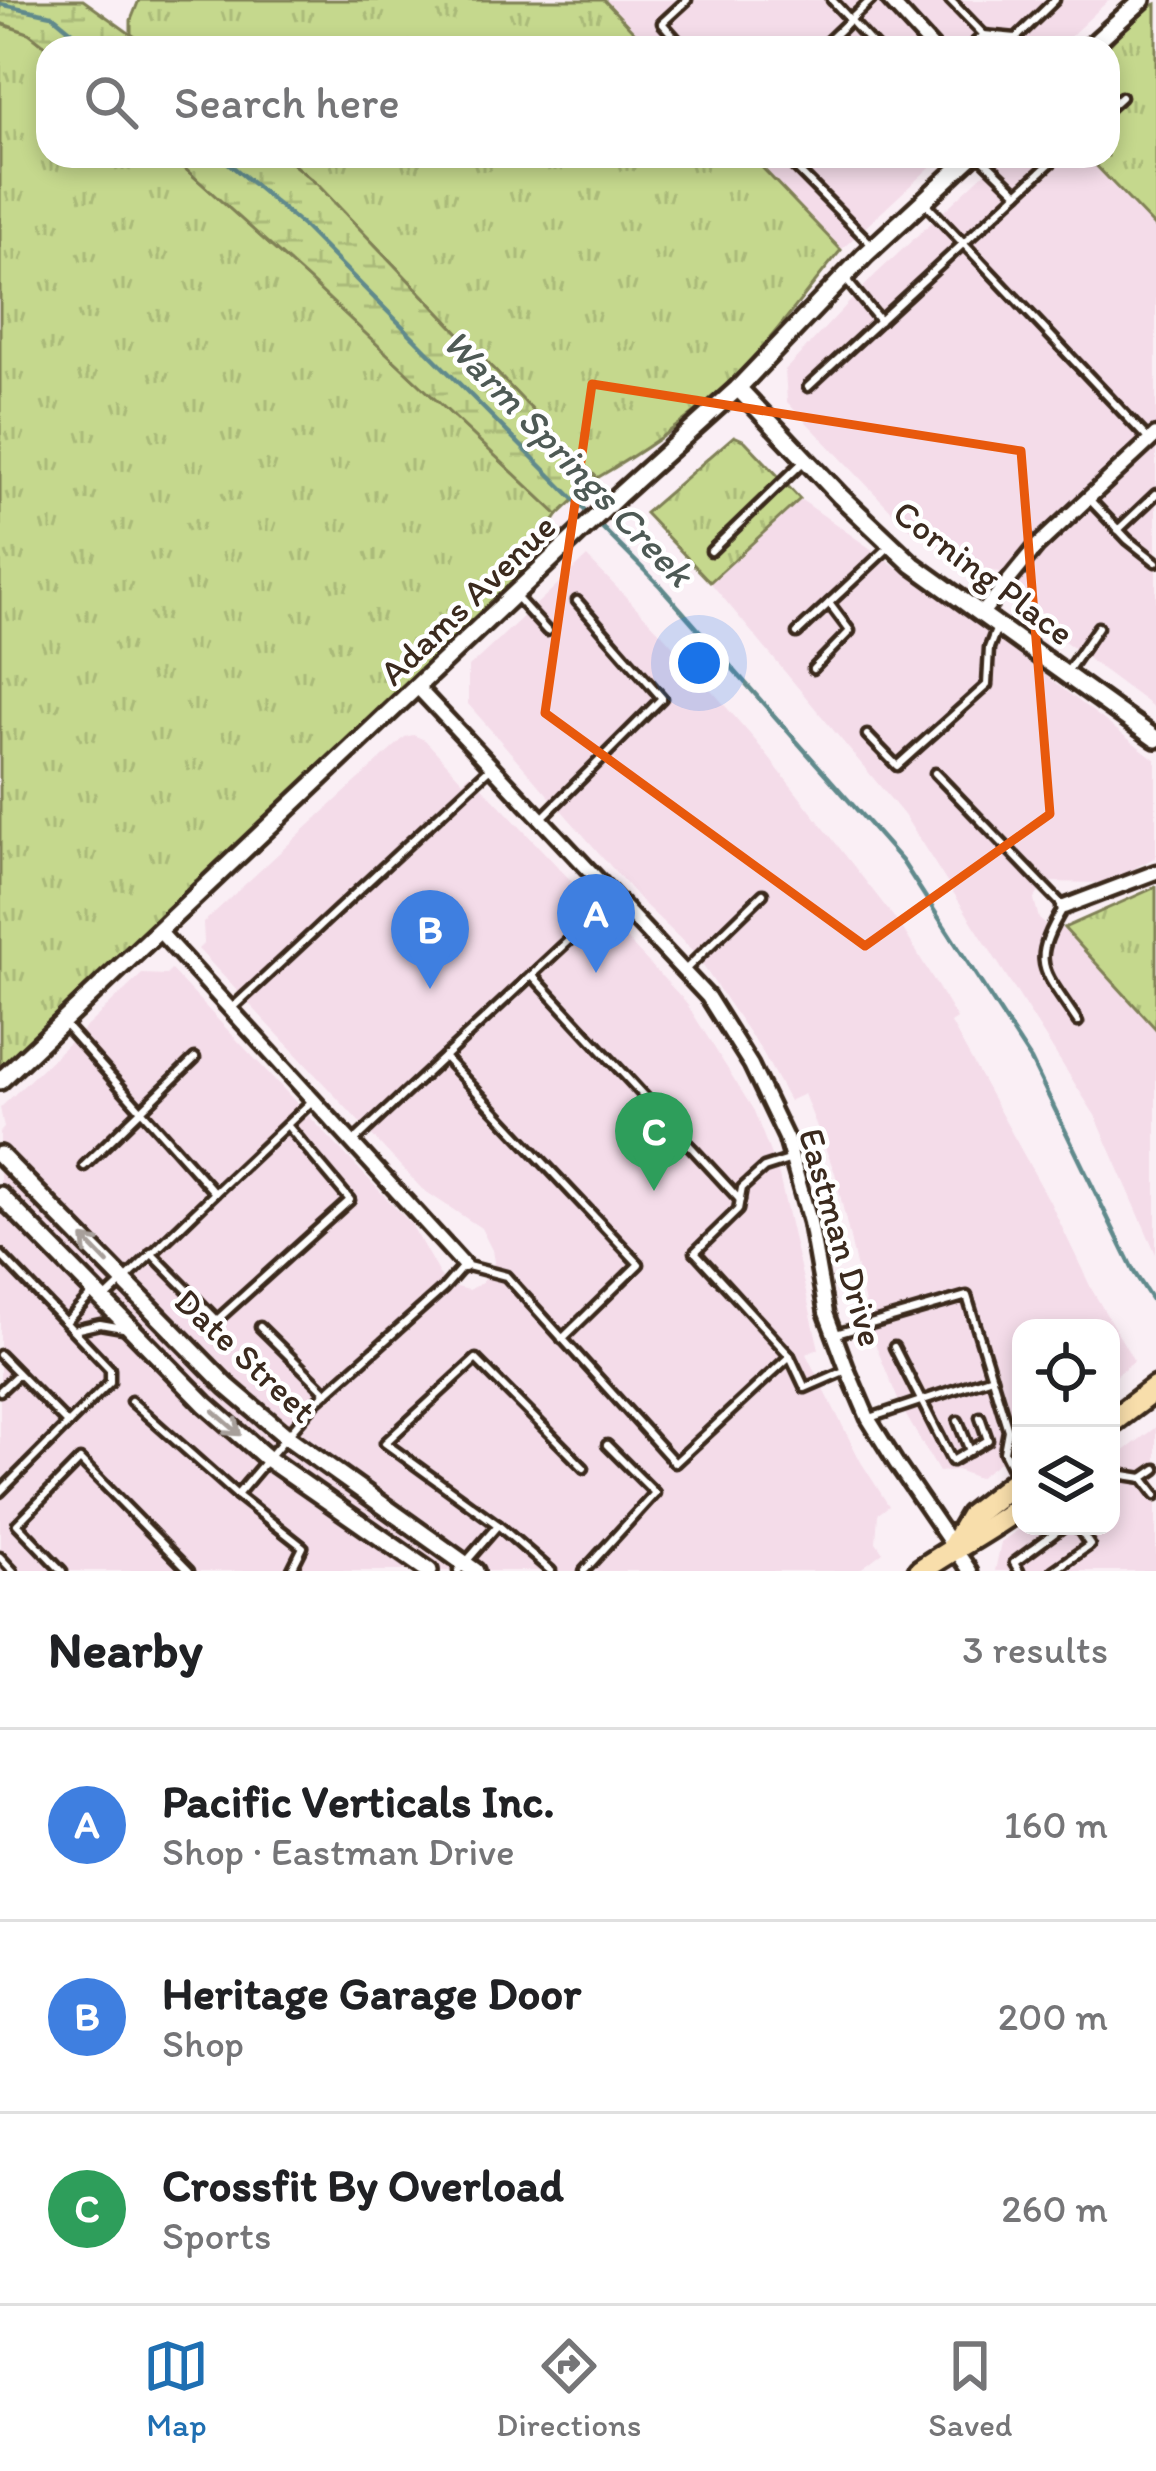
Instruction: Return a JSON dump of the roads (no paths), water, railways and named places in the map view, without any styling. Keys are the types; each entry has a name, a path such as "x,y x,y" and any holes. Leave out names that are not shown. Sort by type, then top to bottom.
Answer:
{"main road":[{"path":"1120,1415 1156,1388"},
{"path":"952,1547 970,1516 1012,1483"},
{"path":"920,1571 1012,1513"}],"street":[{"path":"889,0 922,36"},
{"path":"1102,36 1142,0"},
{"name":"Adams Avenue","path":"0,1082 738,388 873,247 962,168"},
{"name":"Corning Place","path":"738,388 913,565 1156,739"},
{"path":"983,612 1037,546 1153,438"},
{"name":"Eastman Drive","path":"418,688 707,997 751,1065 786,1138 810,1222 833,1334 868,1418 970,1571"},
{"path":"1064,907 1156,872"},
{"path":"159,931 464,1265"},
{"name":"Date Street","path":"0,1155 227,1386 286,1437 466,1568"},
{"name":"Date Street","path":"0,1195 205,1404 268,1459 424,1569"}],"lane":[{"path":"673,36 662,23 686,0"},
{"path":"832,0 865,36"},
{"path":"833,36 871,0"},
{"path":"950,0 984,35 995,36"},
{"path":"1018,36 1055,0"},
{"path":"796,168 873,247"},
{"path":"990,168 1018,193"},
{"path":"808,387 1045,168"},
{"path":"923,201 1153,438"},
{"path":"845,278 880,321"},
{"path":"710,551 805,460"},
{"path":"1118,530 1156,494"},
{"path":"1087,497 1156,562"},
{"path":"797,633 892,545"},
{"path":"515,596 547,631"},
{"path":"539,820 662,698 577,601"},
{"path":"814,668 850,631 829,603"},
{"path":"867,736 897,766 988,685 989,648 998,623"},
{"path":"1067,672 1098,627"},
{"path":"231,1009 490,768"},
{"path":"935,773 1064,907 1041,954 1044,968 1078,1022"},
{"path":"683,972 763,895"},
{"path":"351,1144 614,898"},
{"path":"532,975 740,1200"},
{"path":"62,1022 214,1192"},
{"path":"444,1057 639,1264 562,1339"},
{"path":"84,1166 196,1058"},
{"path":"66,1322 123,1280 312,1101"},
{"path":"151,1253 218,1320 350,1200 286,1125"},
{"path":"792,1159 764,1168 742,1189 739,1210 695,1252 790,1355 805,1388 847,1369"},
{"path":"0,1254 110,1369 110,1382 0,1492"},
{"path":"237,1495 327,1393 464,1265 506,1276 675,1463 790,1355"},
{"path":"833,1334 967,1297 1008,1430 1004,1452 1012,1466"},
{"path":"74,1330 100,1324 132,1329"},
{"path":"260,1327 327,1393"},
{"path":"895,1347 952,1461 988,1440 980,1417"},
{"path":"0,1355 68,1424"},
{"path":"551,1571 498,1525 385,1443 476,1359 584,1468"},
{"path":"0,1391 18,1374"},
{"path":"868,1418 948,1396 992,1377"},
{"path":"968,1384 972,1394"},
{"path":"131,1401 303,1547 291,1571"},
{"path":"958,1421 970,1451"},
{"path":"584,1571 655,1493 607,1444"},
{"path":"62,1571 16,1524 80,1460 189,1571"},
{"path":"1120,1476 1144,1478 1156,1469"},
{"path":"1144,1478 1156,1495"},
{"path":"466,1568 498,1525"},
{"path":"1019,1571 1014,1563 1052,1535"},
{"path":"1053,1571 1090,1545 1083,1535"},
{"path":"0,1557 13,1571"}],"waterway":[{"name":"Warm Springs Creek","path":"0,4 52,15 77,36"},
{"name":"Warm Springs Creek","path":"234,168 302,225 660,586 902,861 1031,1060 1134,1272 1156,1306"}],"place":[{"name":"Pacific Verticals Inc.","path":"596,973"},
{"name":"Heritage Garage Door","path":"430,989"},
{"name":"Crossfit By Overload","path":"654,1191"}]}
